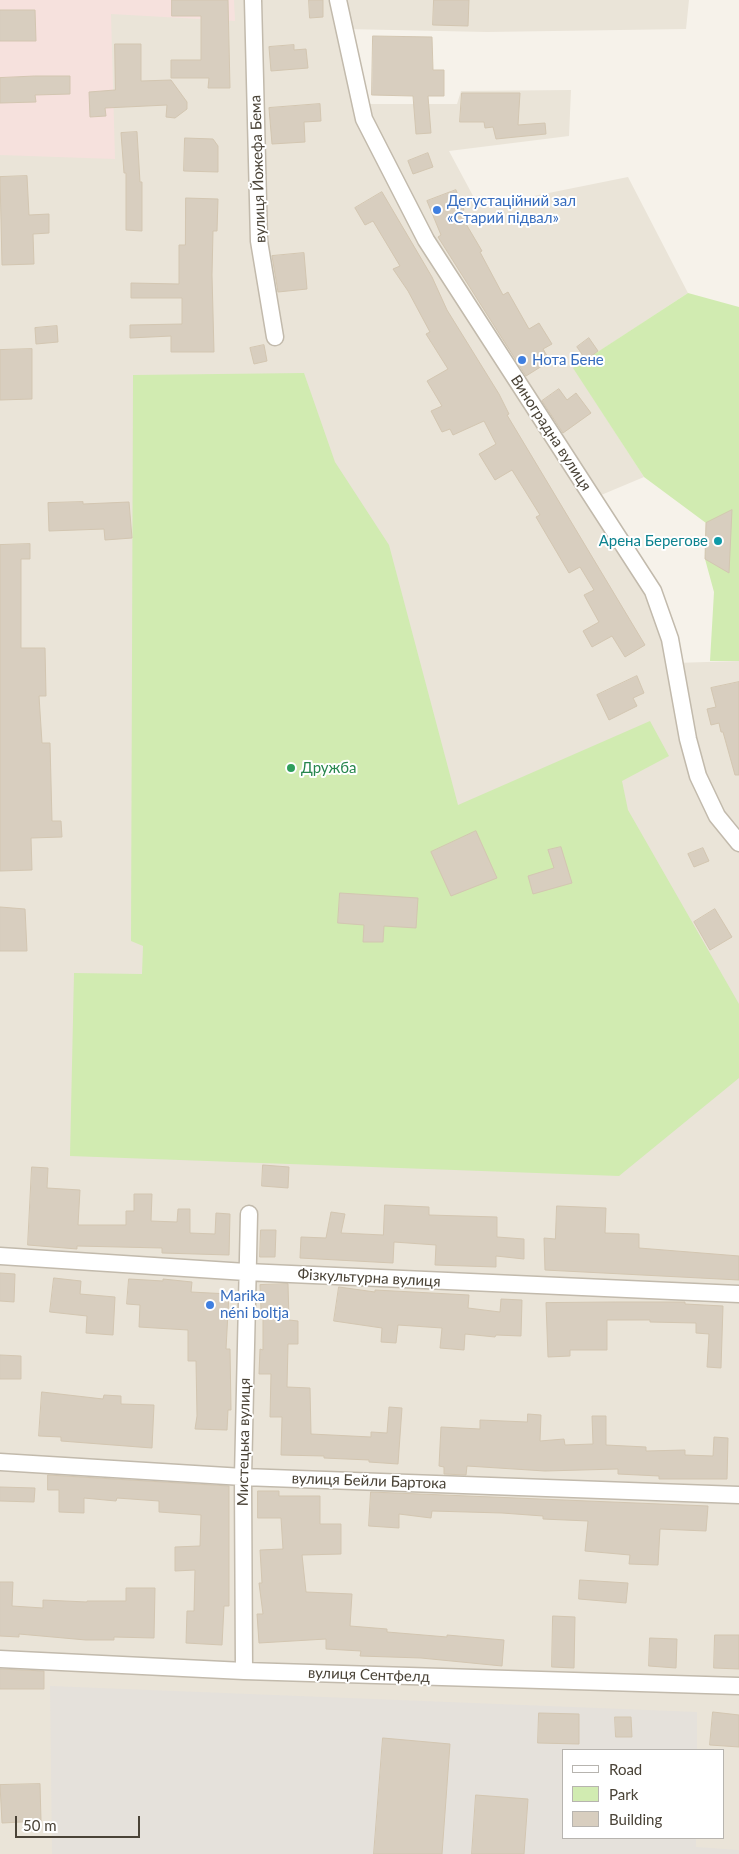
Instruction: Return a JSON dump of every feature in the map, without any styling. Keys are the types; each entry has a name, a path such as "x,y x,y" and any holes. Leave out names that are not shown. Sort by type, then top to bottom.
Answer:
{"street":[{"name":"вулиця Йожефа Бема","path":"253,0 259,242 275,336"},
{"name":"Виноградна вулиця","path":"338,0 364,119 426,240 654,591 670,639 688,739 698,776 717,816 739,843"},
{"name":"Мистецька вулиця","path":"244,1671 243,1477 246,1272 249,1214"},
{"name":"Фізкультурна вулиця","path":"0,1256 246,1272 739,1294"},
{"name":"вулиця Бейли Бартока","path":"0,1462 243,1477 739,1495"},
{"name":"вулиця Сентфелд","path":"0,1659 244,1671 739,1686"}],"shaded area":[{"path":"0,0 689,0 686,29 487,32 345,29 361,104 457,104 461,91 571,90 569,136 449,151 479,207 628,177 688,293 574,368 644,477 594,498 653,591 674,663 739,661 739,1854 0,1854"},
{"path":"0,0 234,0 235,21 111,14 115,159 0,155"},
{"path":"50,1686 697,1712 697,1749 562,1749 562,1839 696,1839 696,1847 739,1850 739,1854 52,1854"}],"green space":[{"path":"688,293 739,307 739,661 710,661 714,592 705,559 706,523 644,477 573,368"},
{"name":"Дружба","path":"304,373 335,462 389,545 458,805 650,721 669,756 622,781 628,810 739,1004 739,1078 619,1176 70,1156 74,973 142,974 143,946 131,941 133,375"}],"building":[{"path":"172,0 228,0 230,88 208,88 209,78 171,78 171,60 201,60 201,16 172,16"},
{"path":"309,0 323,0 323,17 310,18"},
{"path":"434,0 469,0 468,26 433,25"},
{"path":"0,10 35,10 36,41 0,41"},
{"path":"373,36 432,37 433,70 444,70 444,96 428,96 431,133 416,134 413,96 372,95"},
{"path":"115,44 141,44 141,81 171,80 187,102 187,109 175,118 166,117 167,105 105,108 106,116 90,117 89,92 115,90"},
{"path":"294,45 294,50 306,49 308,68 271,71 269,47"},
{"path":"70,76 70,94 35,95 36,102 0,103 0,78"},
{"path":"462,93 520,93 518,125 545,123 546,134 496,139 493,127 485,128 484,122 460,122"},
{"path":"320,104 321,121 304,122 305,142 272,144 269,108"},
{"path":"137,132 140,182 142,182 142,231 126,230 126,173 124,173 121,133"},
{"path":"185,138 213,139 218,146 218,172 184,171"},
{"path":"428,153 433,167 413,174 408,161"},
{"path":"27,176 29,215 49,214 49,233 33,234 34,264 2,265 0,177"},
{"path":"456,190 464,210 459,212 482,251 480,252 503,295 508,292 529,329 539,323 552,344 543,349 550,361 526,376 438,237 441,235 427,201"},
{"path":"382,192 432,277 447,310 499,394 509,414 507,415 645,645 625,657 612,636 592,647 583,631 599,622 584,595 594,590 580,567 569,573 536,517 540,515 512,470 495,480 479,454 496,444 484,421 453,435 450,429 442,432 431,411 442,406 427,381 448,369 426,334 430,332 408,291 393,269 400,266 373,221 365,225 355,208"},
{"path":"186,198 218,199 217,231 213,231 214,352 171,352 171,336 130,338 130,325 182,324 182,298 131,298 131,283 179,284 179,245 185,245"},
{"path":"304,253 307,289 278,292 272,256"},
{"path":"57,326 58,342 36,344 35,328"},
{"path":"589,338 598,351 586,360 577,347"},
{"path":"264,345 267,361 254,364 250,348"},
{"path":"32,349 32,399 0,400 0,350"},
{"path":"559,389 567,400 576,393 591,413 563,433 542,401"},
{"path":"83,502 83,504 129,502 132,538 105,540 104,529 49,531 48,503"},
{"name":"Арена Берегове","path":"732,510 729,573 705,559 706,523"},
{"path":"30,544 30,559 21,559 21,648 45,648 46,696 39,696 42,743 50,743 52,821 61,821 62,837 31,838 32,870 0,871 0,545"},
{"path":"637,676 644,693 633,698 637,706 609,720 597,695"},
{"path":"739,682 739,775 735,775 723,732 721,732 719,723 711,725 707,709 716,707 711,688"},
{"path":"476,831 497,878 451,896 431,852"},
{"path":"561,847 572,883 533,894 528,876 554,868 548,850"},
{"path":"703,848 709,861 694,867 688,854"},
{"path":"340,893 418,898 416,928 384,926 383,942 363,942 364,925 338,923"},
{"path":"0,907 25,909 27,951 0,951"},
{"path":"715,909 732,937 710,950 694,922"},
{"path":"263,1165 289,1167 288,1188 262,1186"},
{"path":"32,1167 48,1168 47,1188 80,1190 78,1225 126,1225 126,1211 134,1211 134,1194 152,1194 151,1221 177,1222 178,1209 190,1209 190,1233 215,1234 216,1213 230,1214 229,1255 162,1253 162,1248 77,1246 77,1249 28,1245"},
{"path":"385,1205 429,1207 429,1215 497,1217 497,1237 524,1239 524,1259 496,1256 496,1267 435,1265 436,1245 394,1242 393,1263 300,1258 301,1237 326,1238 331,1212 345,1214 341,1233 383,1235"},
{"path":"557,1206 606,1208 605,1233 639,1234 639,1248 739,1256 739,1280 545,1270 544,1238 555,1239"},
{"path":"261,1230 276,1230 275,1257 260,1257"},
{"path":"0,1273 15,1274 14,1302 0,1301"},
{"path":"54,1278 81,1281 80,1294 115,1297 113,1335 86,1333 87,1316 50,1312"},
{"path":"129,1279 163,1281 163,1279 192,1282 191,1292 229,1294 226,1349 230,1349 231,1410 228,1410 227,1430 195,1429 197,1416 196,1361 188,1361 188,1330 139,1327 140,1305 127,1304"},
{"path":"288,1284 289,1320 298,1321 298,1344 288,1344 287,1387 310,1388 311,1434 371,1437 371,1432 387,1433 389,1407 402,1408 398,1464 369,1462 369,1460 324,1458 324,1456 281,1455 282,1417 270,1417 271,1374 259,1374 260,1349 263,1350 263,1310 261,1310 260,1285"},
{"path":"339,1287 375,1292 375,1290 469,1295 468,1308 500,1312 501,1299 522,1300 521,1336 496,1335 495,1337 465,1334 464,1350 440,1348 442,1328 398,1325 396,1343 381,1342 382,1328 334,1321"},
{"path":"685,1302 685,1304 723,1306 721,1368 707,1367 709,1334 696,1333 696,1323 650,1322 650,1320 607,1320 607,1350 570,1350 570,1356 548,1357 546,1303"},
{"path":"0,1355 21,1356 21,1379 0,1379"},
{"path":"42,1392 103,1399 104,1395 121,1396 121,1404 154,1405 152,1448 61,1441 61,1437 39,1436"},
{"path":"528,1414 541,1415 540,1441 564,1439 565,1445 593,1444 592,1416 606,1416 606,1445 646,1447 646,1451 685,1450 685,1455 713,1456 714,1437 728,1438 727,1479 659,1479 659,1476 618,1474 618,1469 545,1471 467,1466 466,1475 444,1474 444,1467 439,1466 441,1427 480,1429 480,1420 527,1422"},
{"path":"48,1475 229,1486 229,1606 224,1606 222,1645 186,1643 187,1611 194,1611 195,1570 175,1571 175,1547 200,1546 201,1515 159,1512 159,1501 117,1498 116,1501 84,1498 84,1513 59,1512 59,1490 48,1490"},
{"path":"0,1487 35,1488 34,1502 0,1501"},
{"path":"258,1491 279,1491 279,1496 320,1496 320,1524 341,1524 341,1554 302,1555 306,1592 352,1594 350,1626 387,1629 387,1632 504,1640 502,1666 421,1658 360,1656 361,1651 326,1649 326,1639 259,1643 257,1614 263,1614 259,1583 262,1583 260,1550 283,1549 281,1518 258,1518"},
{"path":"371,1492 708,1506 706,1531 660,1529 658,1565 629,1564 630,1555 585,1551 588,1521 543,1519 543,1516 502,1513 432,1511 431,1518 399,1514 399,1528 369,1526"},
{"path":"580,1580 628,1583 626,1603 579,1599"},
{"path":"0,1582 13,1582 12,1606 43,1608 43,1600 126,1601 126,1588 155,1588 154,1638 114,1637 114,1640 86,1640 19,1634 19,1637 0,1636"},
{"path":"553,1616 575,1617 574,1668 552,1667"},
{"path":"715,1635 739,1635 739,1669 714,1668"},
{"path":"650,1638 677,1639 676,1668 649,1666"},
{"path":"0,1669 44,1671 44,1689 0,1689"},
{"path":"713,1712 739,1715 739,1747 710,1745"},
{"path":"539,1713 579,1714 579,1744 538,1743"},
{"path":"615,1717 631,1717 632,1737 616,1737"},
{"path":"383,1738 450,1744 442,1854 374,1854"},
{"path":"40,1784 41,1821 2,1823 0,1785"},
{"path":"476,1795 528,1799 524,1854 472,1854"}],"place":[{"name":"Дегустаційний зал «Старий підвал»","path":"437,210"},
{"name":"Нота Бене","path":"522,360"},
{"name":"Арена Берегове","path":"718,541"},
{"name":"Дружба","path":"291,768"},
{"name":"Marika néni boltja","path":"210,1305"}]}
